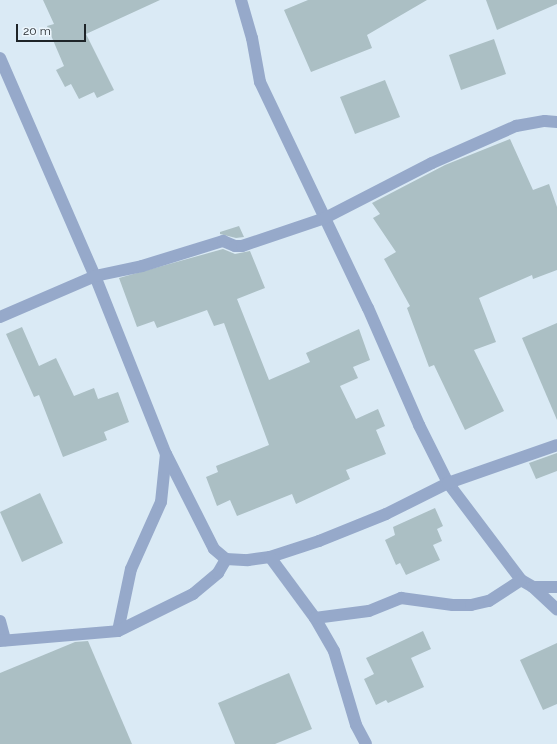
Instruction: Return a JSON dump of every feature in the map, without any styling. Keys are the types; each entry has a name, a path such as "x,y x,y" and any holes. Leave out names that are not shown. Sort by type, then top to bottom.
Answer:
{"street":[{"path":"241,0 252,38 260,82 448,483 521,580 533,587 557,609"},
{"path":"0,58 95,276 166,454 214,549 226,559 248,560 270,557 386,514 448,483 557,445"},
{"path":"0,317 95,276 142,266 223,241 236,246 242,246 325,218 432,163 516,126 545,121 557,122"},
{"path":"118,631 131,569 161,502 166,454"},
{"path":"270,557 315,618 334,651 356,725 366,744"},
{"path":"0,621 3,641 118,631 193,594 218,574 226,559"},
{"path":"315,618 369,611 401,598 453,605 471,605 489,601 521,580"},
{"path":"533,587 557,587"}],"building":[{"path":"43,0 160,0 86,34 114,90 97,98 94,92 79,99 71,84 65,87 56,70 64,66 47,26 54,24"},
{"path":"308,0 427,0 367,35 372,48 311,72 284,10"},
{"path":"486,0 557,0 557,4 497,30"},
{"path":"494,39 506,74 461,90 449,55"},
{"path":"385,80 400,117 355,134 340,97"},
{"path":"510,139 533,190 549,184 557,207 557,270 533,279 532,275 479,298 496,342 474,350 504,411 465,430 434,365 429,367 407,308 410,306 384,259 396,252 373,218 380,214 372,203 445,165"},
{"path":"239,226 244,237 236,238 220,234 220,232"},
{"path":"223,249 235,254 250,251 265,288 237,299 269,380 310,362 306,353 359,329 370,360 353,367 358,378 340,386 356,419 378,409 385,426 376,430 386,454 346,470 350,479 296,504 292,494 237,516 230,500 217,506 206,477 218,472 216,466 269,445 224,323 214,326 207,310 157,328 154,321 137,327 119,278"},
{"path":"557,323 557,420 522,338"},
{"path":"22,327 39,366 56,358 74,396 94,388 98,399 118,392 129,422 104,432 107,440 63,457 39,395 34,397 6,334"},
{"path":"557,453 557,471 536,479 529,463"},
{"path":"40,493 63,543 22,562 0,512"},
{"path":"435,508 443,526 437,529 442,541 433,545 440,560 406,575 400,563 396,565 385,540 395,535 393,527"},
{"path":"423,631 431,649 411,658 424,687 388,703 386,700 376,705 364,679 374,674 366,658"},
{"path":"88,641 132,744 0,744 0,673 75,642"},
{"path":"557,643 557,704 543,710 520,660"},
{"path":"289,673 312,729 275,744 235,744 218,703"}]}
